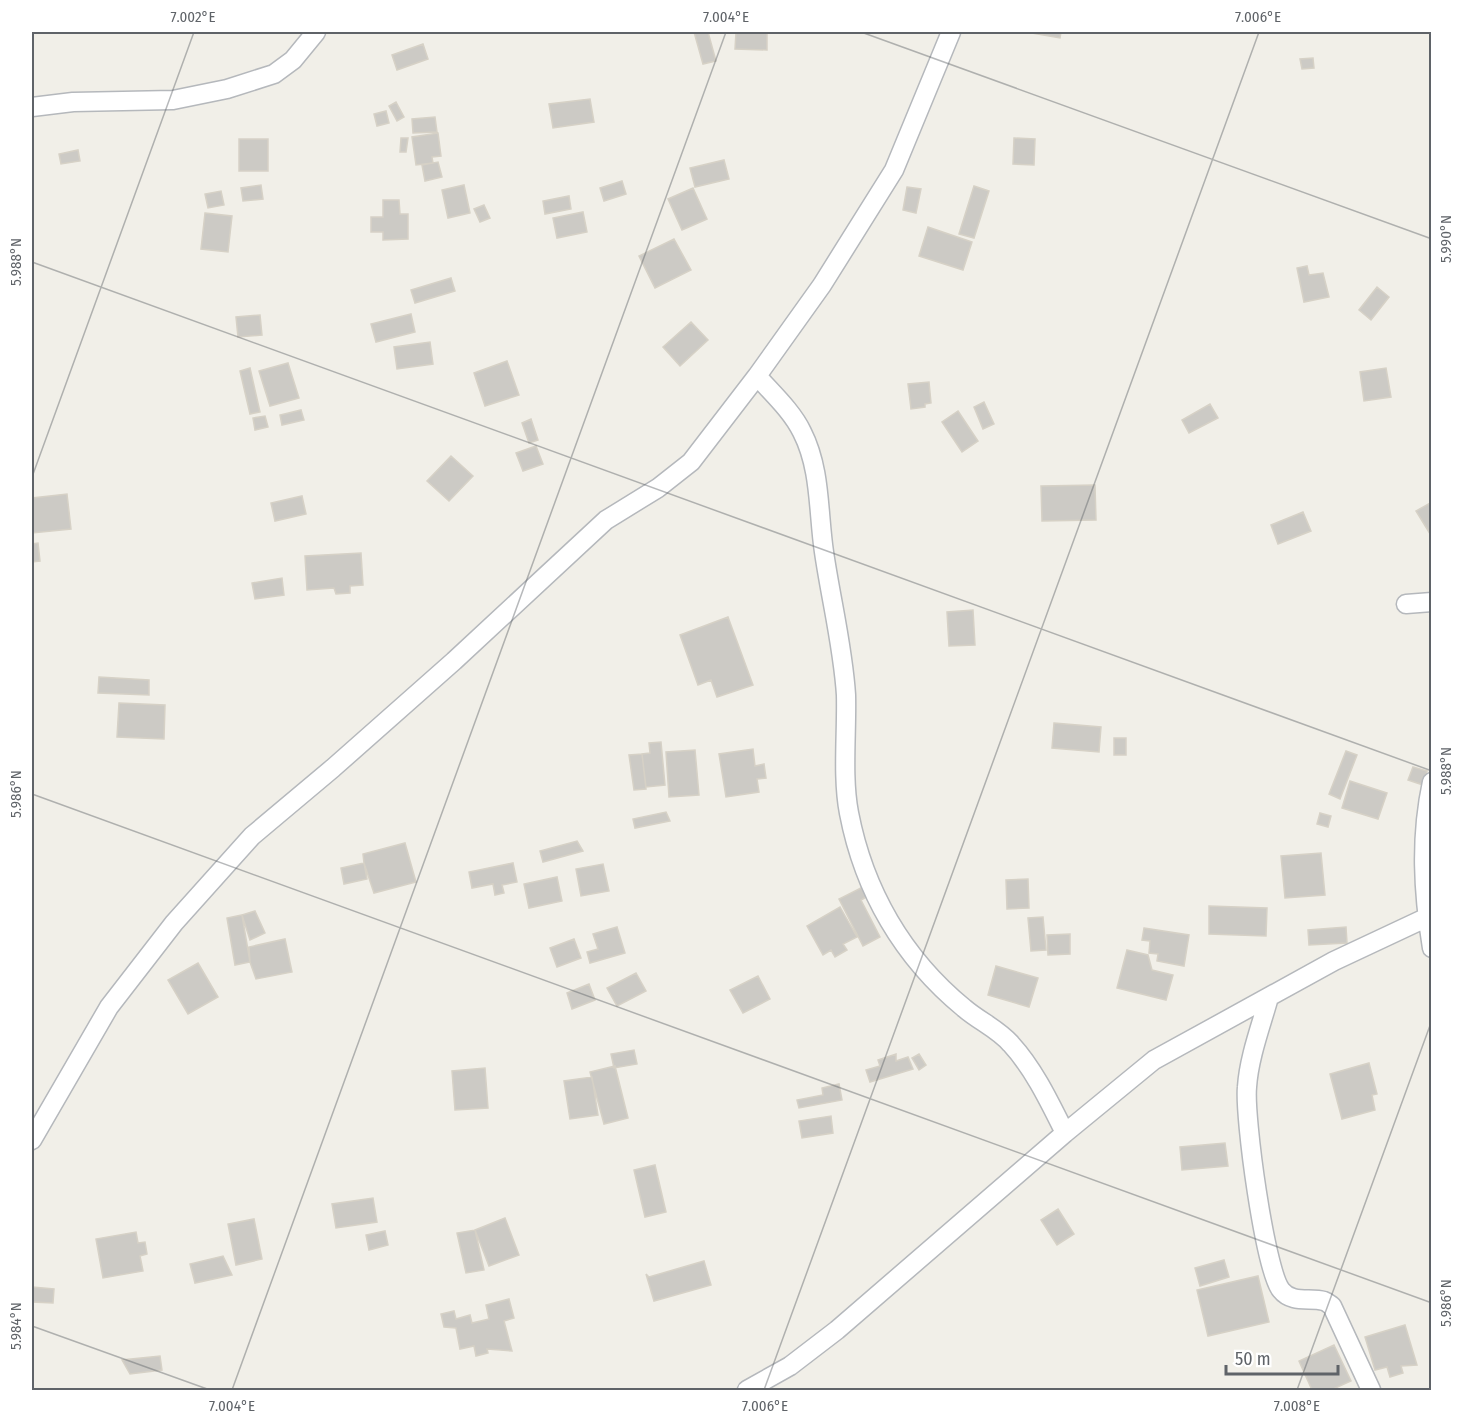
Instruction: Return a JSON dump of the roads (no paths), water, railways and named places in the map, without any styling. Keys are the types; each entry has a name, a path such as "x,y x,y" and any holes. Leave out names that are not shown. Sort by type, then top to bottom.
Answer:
{"street":[{"path":"32,107 74,102 173,100 227,89 274,74 293,60 315,32"},
{"path":"32,1140 109,1007 174,923 252,836 454,661 606,520 658,488 691,462 757,376 822,285 894,170 951,32"},
{"path":"757,376 802,430 812,455 826,567 843,665 848,812 863,866 874,893 904,946 927,975 965,1009 1011,1043 1027,1065 1065,1133"},
{"path":"1406,604 1431,602"},
{"path":"1431,782 1422,874 1429,916 1431,948"},
{"path":"747,1390 790,1366 837,1330 1065,1133 1154,1060 1334,961 1429,916"},
{"path":"1269,997 1247,1088 1249,1126 1270,1263 1281,1291 1295,1299 1324,1301 1332,1306 1371,1390"}]}
